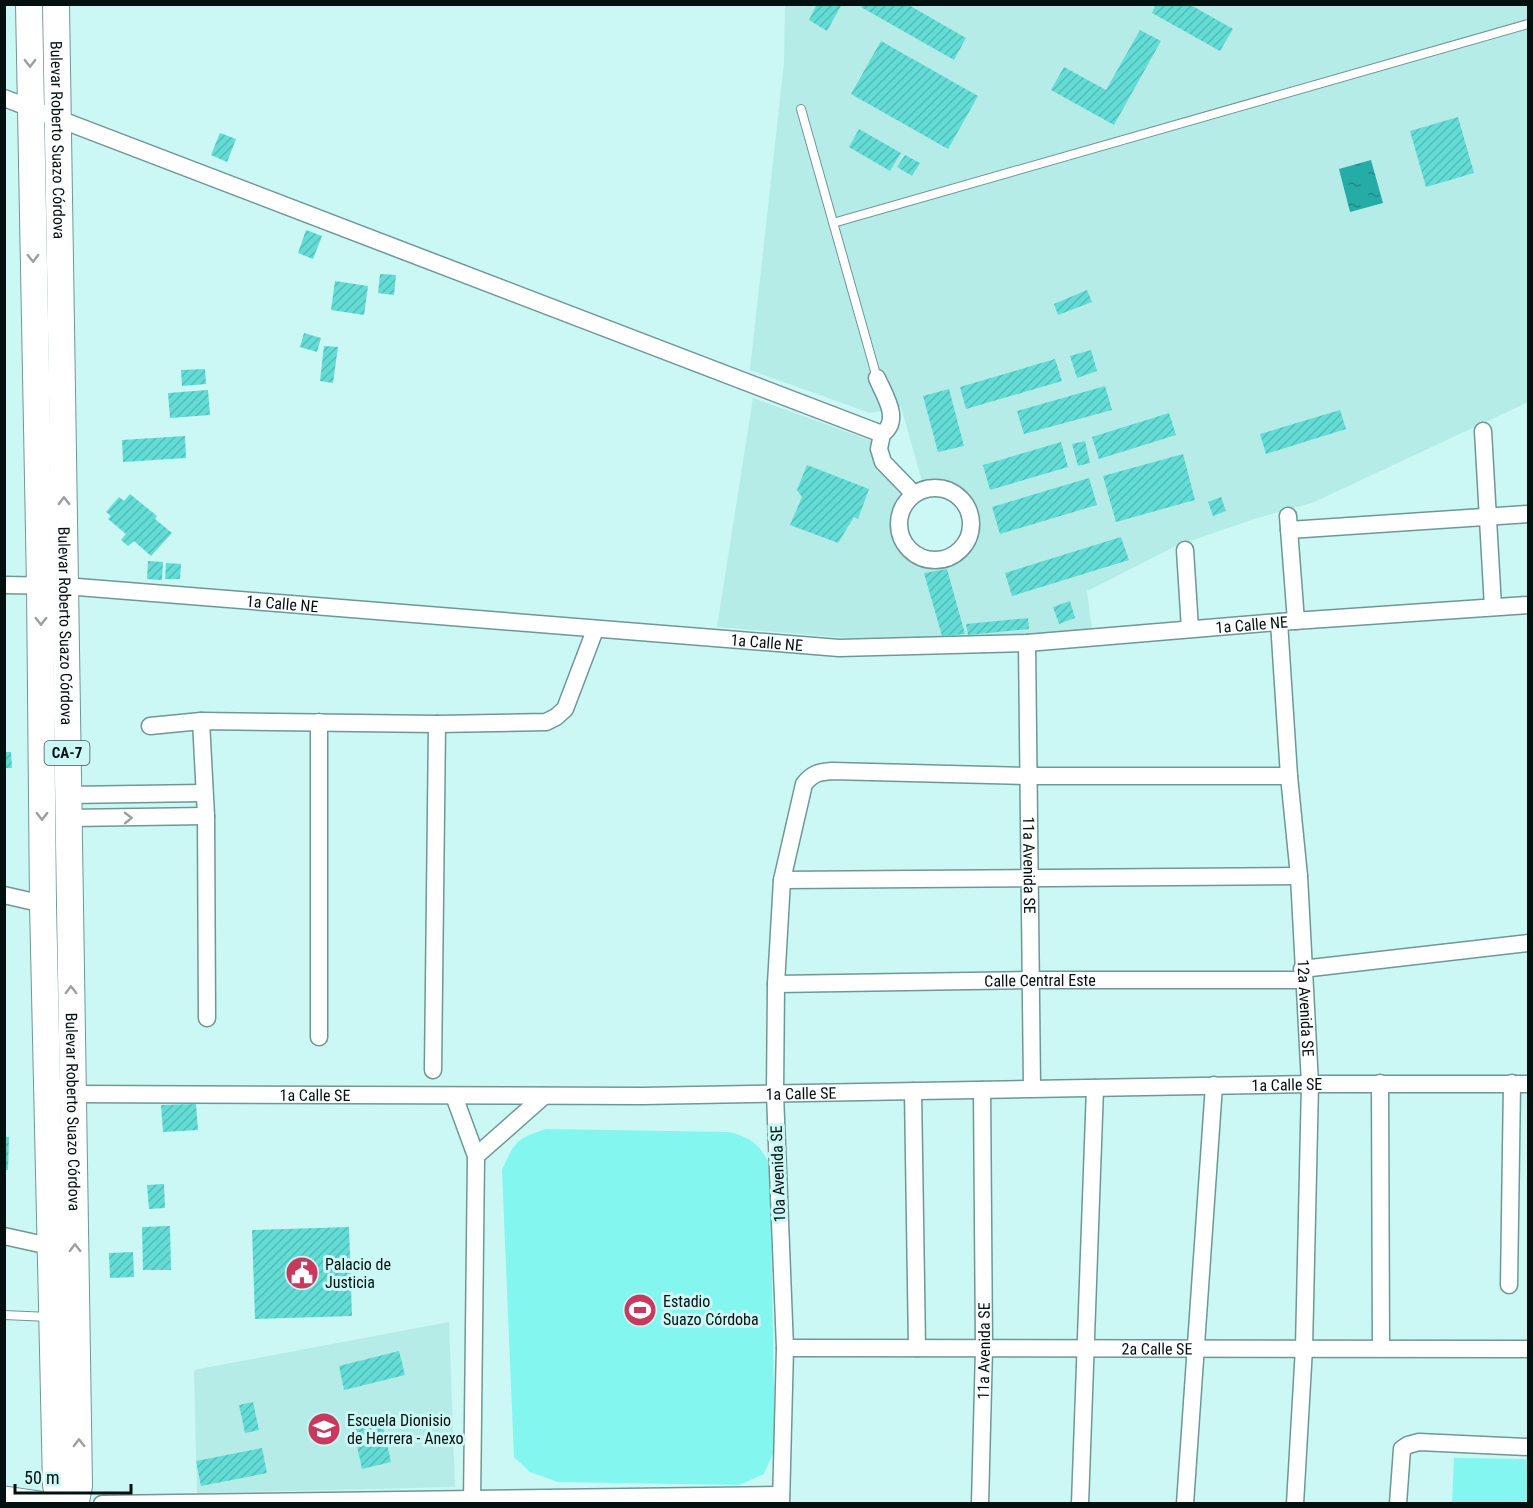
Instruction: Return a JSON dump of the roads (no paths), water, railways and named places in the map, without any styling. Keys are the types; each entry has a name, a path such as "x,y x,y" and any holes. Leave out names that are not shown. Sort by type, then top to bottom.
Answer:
{"main road":[{"name":"Bulevar Roberto Suazo Córdova","path":"29,4 30,108 53,585 69,807 80,1486 64,1502 56,1485 43,904 53,585 56,4"}],"street":[{"path":"4,98 882,434"},
{"path":"877,378 892,413 892,422 888,430 882,434 879,449 883,462 914,494"},
{"path":"1483,432 1493,607"},
{"path":"924,489 946,489 965,503 970,513 970,535 956,553 934,560 923,558 905,545 900,534 899,523 906,502 914,494 924,489"},
{"path":"1488,517 1528,514"},
{"name":"12a Avenida SE","path":"1295,1503 1304,1348 1310,1084 1299,876 1289,776 1288,523 1488,517"},
{"path":"1185,550 1190,629"},
{"name":"1a Calle NE","path":"4,585 53,585 839,648 1027,643 1288,621 1528,605"},
{"path":"150,726 201,721 437,724 546,722 565,709 595,630"},
{"name":"11a Avenida SE","path":"1027,643 1032,1088"},
{"path":"201,721 206,816 207,1018"},
{"path":"319,722 319,1037"},
{"path":"433,1070 437,724"},
{"name":"10a Avenida SE","path":"781,1499 785,1348 775,1094 777,984 782,880 804,784 810,776 817,772 832,771 1028,776"},
{"path":"1028,776 1289,776"},
{"path":"69,807 204,793"},
{"path":"69,807 206,816"},
{"path":"782,880 1299,876"},
{"path":"4,895 43,904"},
{"name":"Calle Central Este","path":"777,984 1303,974 1528,943"},
{"path":"1380,1083 1381,1348"},
{"path":"1509,1285 1520,1083"},
{"name":"1a Calle SE","path":"72,1094 544,1096 1214,1085 1520,1083"},
{"path":"1185,1503 1214,1085"},
{"path":"1080,1503 1095,1088"},
{"name":"11a Avenida SE","path":"980,1503 984,1348 982,1090"},
{"path":"913,1091 917,1348"},
{"path":"454,1096 476,1156 472,1501"},
{"path":"476,1156 544,1096"},
{"path":"4,1236 49,1246"},
{"name":"2a Calle SE","path":"785,1348 1528,1349"},
{"path":"1398,1503 1402,1449 1408,1445 1419,1442 1528,1447"},
{"path":"4,1497 64,1502"},
{"path":"102,1503 781,1499"}],"lane":[{"path":"833,223 1528,24"},
{"path":"801,109 877,378"},
{"path":"4,1315 51,1317"}],"water":[{"path":"1371,160 1383,203 1350,212 1339,169"}],"place":[{"name":"Palacio de Justicia","path":"302,1273"},
{"name":"Estadio Suazo Córdoba","path":"640,1310"},
{"name":"Escuela Dionisio de Herrera - Anexo","path":"324,1429"}]}
